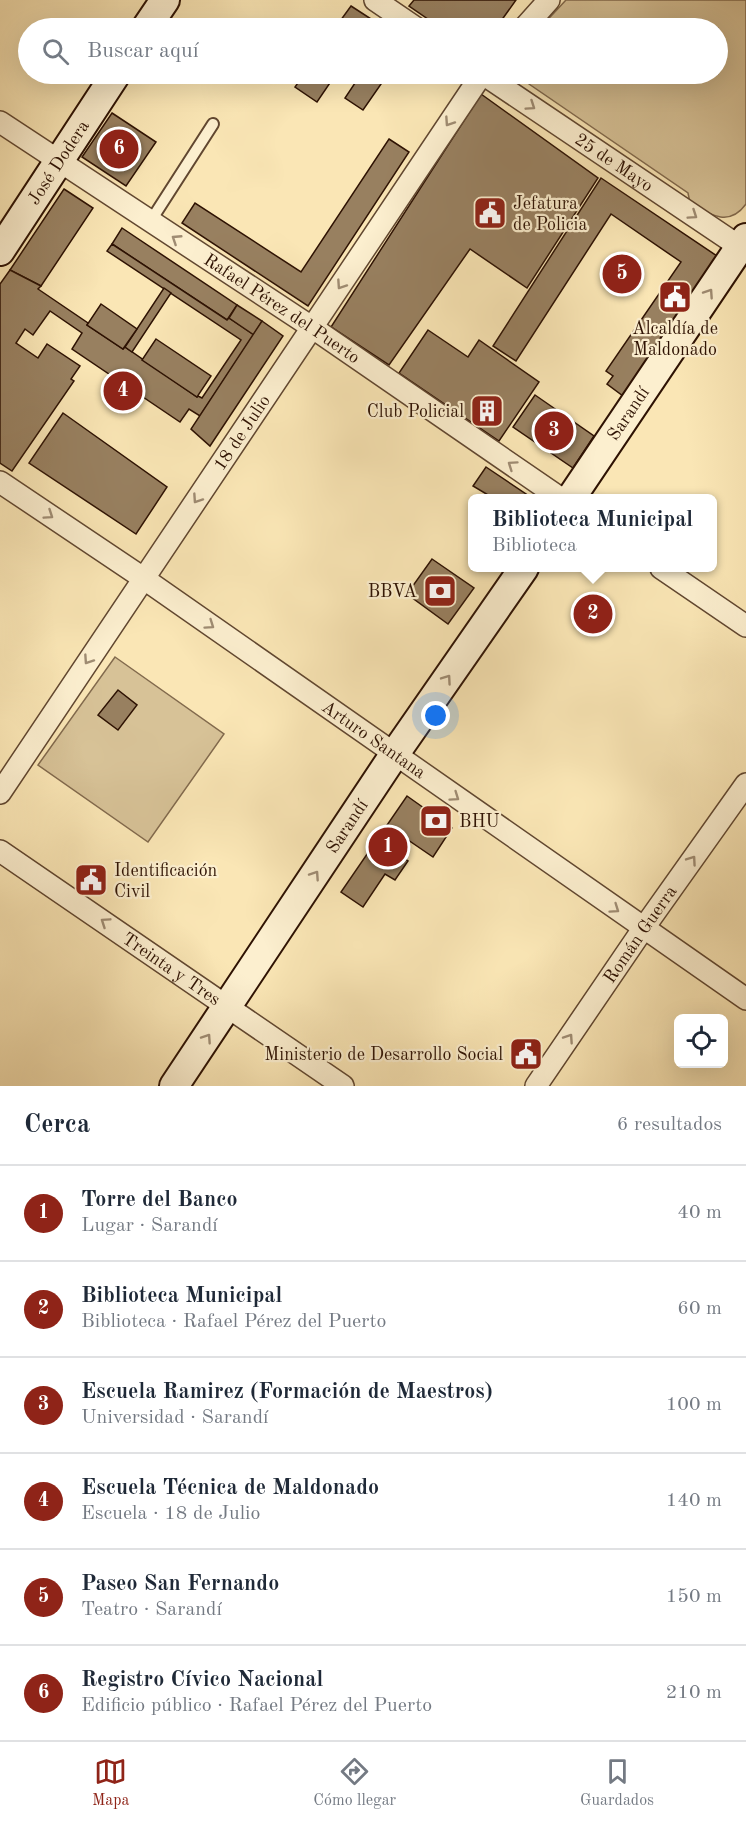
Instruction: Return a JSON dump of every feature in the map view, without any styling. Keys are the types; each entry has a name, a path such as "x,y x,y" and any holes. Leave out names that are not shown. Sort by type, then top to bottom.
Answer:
{"street":[{"path":"153,18 165,0"},
{"path":"375,0 401,18"},
{"path":"533,18 549,0"},
{"name":"José Dodera","path":"0,251 109,84"},
{"name":"18 de Julio","path":"0,793 475,84"},
{"name":"25 de Mayo","path":"497,84 744,245"},
{"name":"Rafael Pérez del Puerto","path":"0,122 313,328 554,494"},
{"name":"Sarandí","path":"574,494 744,245"},
{"name":"Arturo Santana","path":"0,482 143,578 746,999"},
{"name":"Sarandí","path":"174,1086 394,755 521,572"},
{"path":"668,572 746,626"},
{"name":"Román Guerra","path":"536,1086 746,783"},
{"name":"Treinta y Tres","path":"0,851 343,1086"}],"lane":[{"path":"150,222 213,124"}],"shaded area":[{"path":"566,0 746,0 746,204 733,216 719,217 704,211 690,203 688,193 529,84 728,84 728,18 549,18"},
{"path":"115,657 224,734 148,842 38,765"}],"building":[{"path":"414,0 516,0 503,18 426,18 409,6"},
{"path":"351,6 370,18 342,18"},
{"path":"297,84 329,84 317,102 295,87"},
{"path":"354,84 381,84 363,110 345,98"},
{"name":"Jefatura de Policia","path":"481,94 598,178 527,288 470,249 389,365 331,327"},
{"path":"112,113 156,142 126,186 82,157"},
{"path":"389,139 409,152 308,306 182,223 195,203 301,272"},
{"path":"601,178 717,256 623,396 607,384 613,376 606,371 681,262 611,214 516,361 493,346"},
{"path":"64,189 93,208 41,286 10,270"},
{"path":"122,228 237,305 227,320 112,244"},
{"path":"112,244 227,320 229,318 254,335 200,416 189,409 180,422 72,349 82,333 50,311 33,335 25,329 16,343 38,358 47,344 80,366 71,379 74,381 12,471 0,463 0,284 10,270 41,286 38,289 88,323 87,325 123,349 125,347 197,397 202,398 241,340 107,251"},
{"path":"164,288 171,293 132,352 125,347"},
{"path":"101,304 137,329 123,349 87,325"},
{"path":"237,305 262,321 254,335 229,318"},
{"path":"262,321 283,336 210,446 191,429"},
{"name":"Club Policial","path":"428,330 468,357 479,340 539,382 499,441 399,373"},
{"path":"156,339 211,376 197,397 142,360"},
{"path":"535,395 594,436 573,468 513,427"},
{"path":"63,413 167,487 136,534 29,463"},
{"path":"486,467 526,494 486,494 473,486"},
{"name":"BBVA","path":"432,559 474,588 448,624 407,594"},
{"path":"118,690 137,705 118,730 98,715"},
{"path":"407,796 452,828 433,857 408,840 398,854 408,861 395,880 385,874 363,907 341,892"}],"place":[{"name":"Registro Cívico Nacional","path":"119,149"},
{"name":"Jefatura de Policia","path":"490,213"},
{"name":"Paseo San Fernando","path":"622,274"},
{"name":"Alcaldía de Maldonado","path":"675,297"},
{"name":"Escuela Técnica de Maldonado","path":"123,391"},
{"name":"Club Policial","path":"487,411"},
{"name":"Escuela Ramirez (Formación de Maestros)","path":"554,431"},
{"name":"BBVA","path":"440,591"},
{"name":"Biblioteca Municipal","path":"593,614"},
{"name":"BHU","path":"436,821"},
{"name":"Torre del Banco","path":"388,847"},
{"name":"Identificación Civil","path":"91,880"},
{"name":"Ministerio de Desarrollo Social","path":"526,1054"}]}
